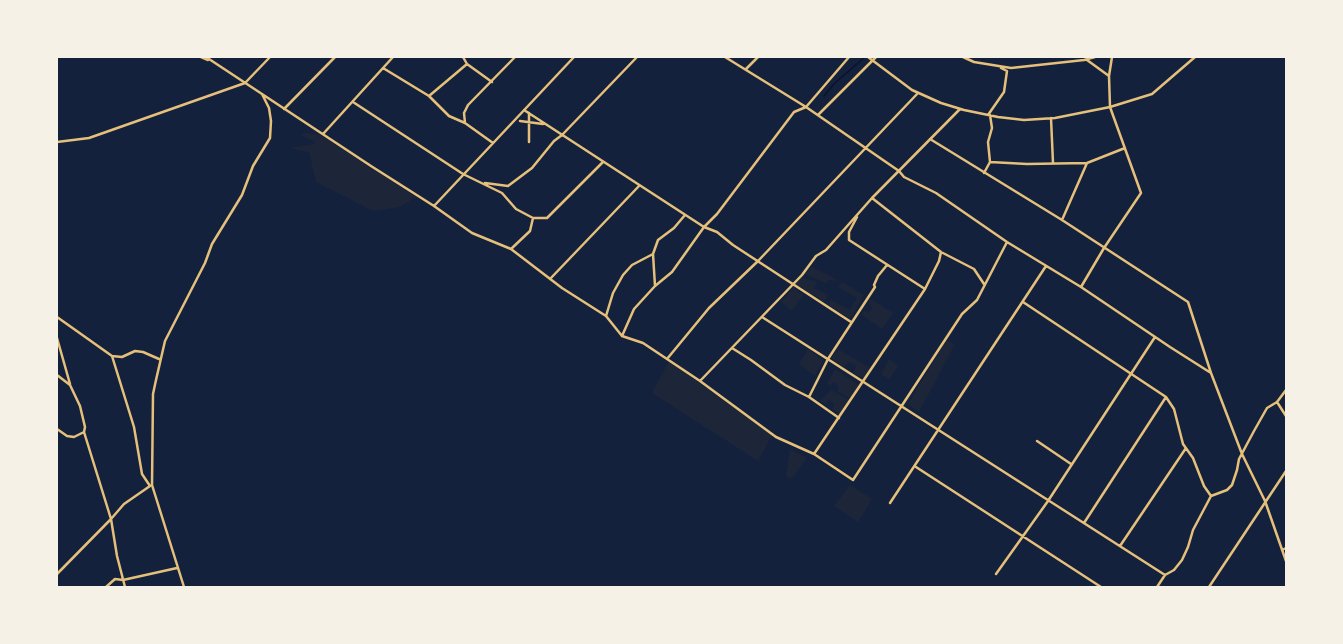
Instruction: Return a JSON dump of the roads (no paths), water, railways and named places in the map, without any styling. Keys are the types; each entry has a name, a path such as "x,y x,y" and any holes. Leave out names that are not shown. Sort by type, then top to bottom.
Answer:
{"street":[{"path":"201,57 216,64"},
{"path":"206,57 434,206 472,233 511,249 550,279 606,316 622,336 644,343 776,437 814,454 853,480 962,314 977,300 1007,242"},
{"path":"57,142 88,138 245,83 270,57"},
{"path":"284,109 335,57"},
{"path":"323,134 393,57"},
{"path":"463,57 467,64 492,82"},
{"path":"465,123 466,109 515,57"},
{"path":"434,206 574,57"},
{"path":"483,183 508,186 532,168 543,153 637,57"},
{"path":"725,57 806,107 899,171 904,177 936,192 1007,242 1081,287 1211,373"},
{"path":"746,69 758,57"},
{"path":"622,336 634,309 655,286 672,272 704,227 717,214 794,112 806,107 849,57"},
{"path":"868,57 918,93 960,109 1024,120 1051,118 1110,107 1152,94 1194,57"},
{"path":"818,116 873,62 876,57"},
{"path":"963,57 974,62 999,67 1034,67 1087,60 1095,57"},
{"path":"1081,287 1104,248 1141,193 1110,107 1109,76 1112,57"},
{"path":"1087,60 1109,76"},
{"path":"429,96 467,64"},
{"path":"984,173 990,162 988,142 992,128 989,115 1004,92 1007,71 999,67"},
{"path":"383,68 429,96 449,116 465,123 493,143"},
{"path":"667,359 709,308 758,261 918,93"},
{"path":"184,587 151,486 153,394 159,359 164,341 205,263 212,244 242,195 253,166 270,138 271,121 269,108 261,94"},
{"path":"353,102 463,174 502,193 516,209 533,218 547,218 603,162"},
{"path":"700,382 762,317 816,256 826,250 872,198 960,109"},
{"path":"524,110 639,186 704,227 717,232 792,284 851,322"},
{"path":"528,114 529,142"},
{"path":"1051,118 1053,164"},
{"path":"520,121 546,124"},
{"path":"930,139 1062,220 1188,302 1211,373 1242,454 1265,501 1286,561"},
{"path":"990,162 1053,164 1088,162 1125,148"},
{"path":"1062,220 1088,162"},
{"path":"550,279 639,186"},
{"path":"872,198 941,252 974,269 984,284"},
{"path":"860,212 849,232 849,240 925,289"},
{"path":"655,286 653,254 658,240 674,228 684,214"},
{"path":"511,249 530,232 533,218"},
{"path":"814,454 864,382 925,289 939,261 941,252"},
{"path":"606,316 613,294 623,275 632,265 653,254"},
{"path":"809,397 828,359 875,287 874,285 878,276 887,265"},
{"path":"890,503 916,467 1046,266"},
{"path":"1023,302 1166,397 1174,409 1183,444 1193,458 1204,486 1211,496"},
{"path":"57,317 112,356 122,357 135,351 143,352 159,359"},
{"path":"762,317 1165,575"},
{"path":"996,574 1048,500 1155,337"},
{"path":"57,338 70,384 85,422 84,432 111,519 116,556 125,587"},
{"path":"732,348 785,385 809,397 839,418"},
{"path":"112,356 134,427 142,474 151,486"},
{"path":"57,375 70,384"},
{"path":"1157,587 1165,575 1174,570 1182,560 1188,548 1193,530 1211,496 1227,490 1232,485 1238,468 1239,459 1267,408 1276,402 1286,390"},
{"path":"1084,523 1166,397"},
{"path":"1276,402 1286,416"},
{"path":"57,429 67,436 74,437 84,432"},
{"path":"1037,441 1071,464"},
{"path":"1120,546 1186,448"},
{"path":"916,467 1101,587"},
{"path":"1209,587 1286,471"},
{"path":"57,574 124,504 151,486"},
{"path":"1282,550 1286,548"},
{"path":"106,587 113,580 123,580 177,568"}],"waterway":[{"path":"824,96 835,83 865,57"}]}
